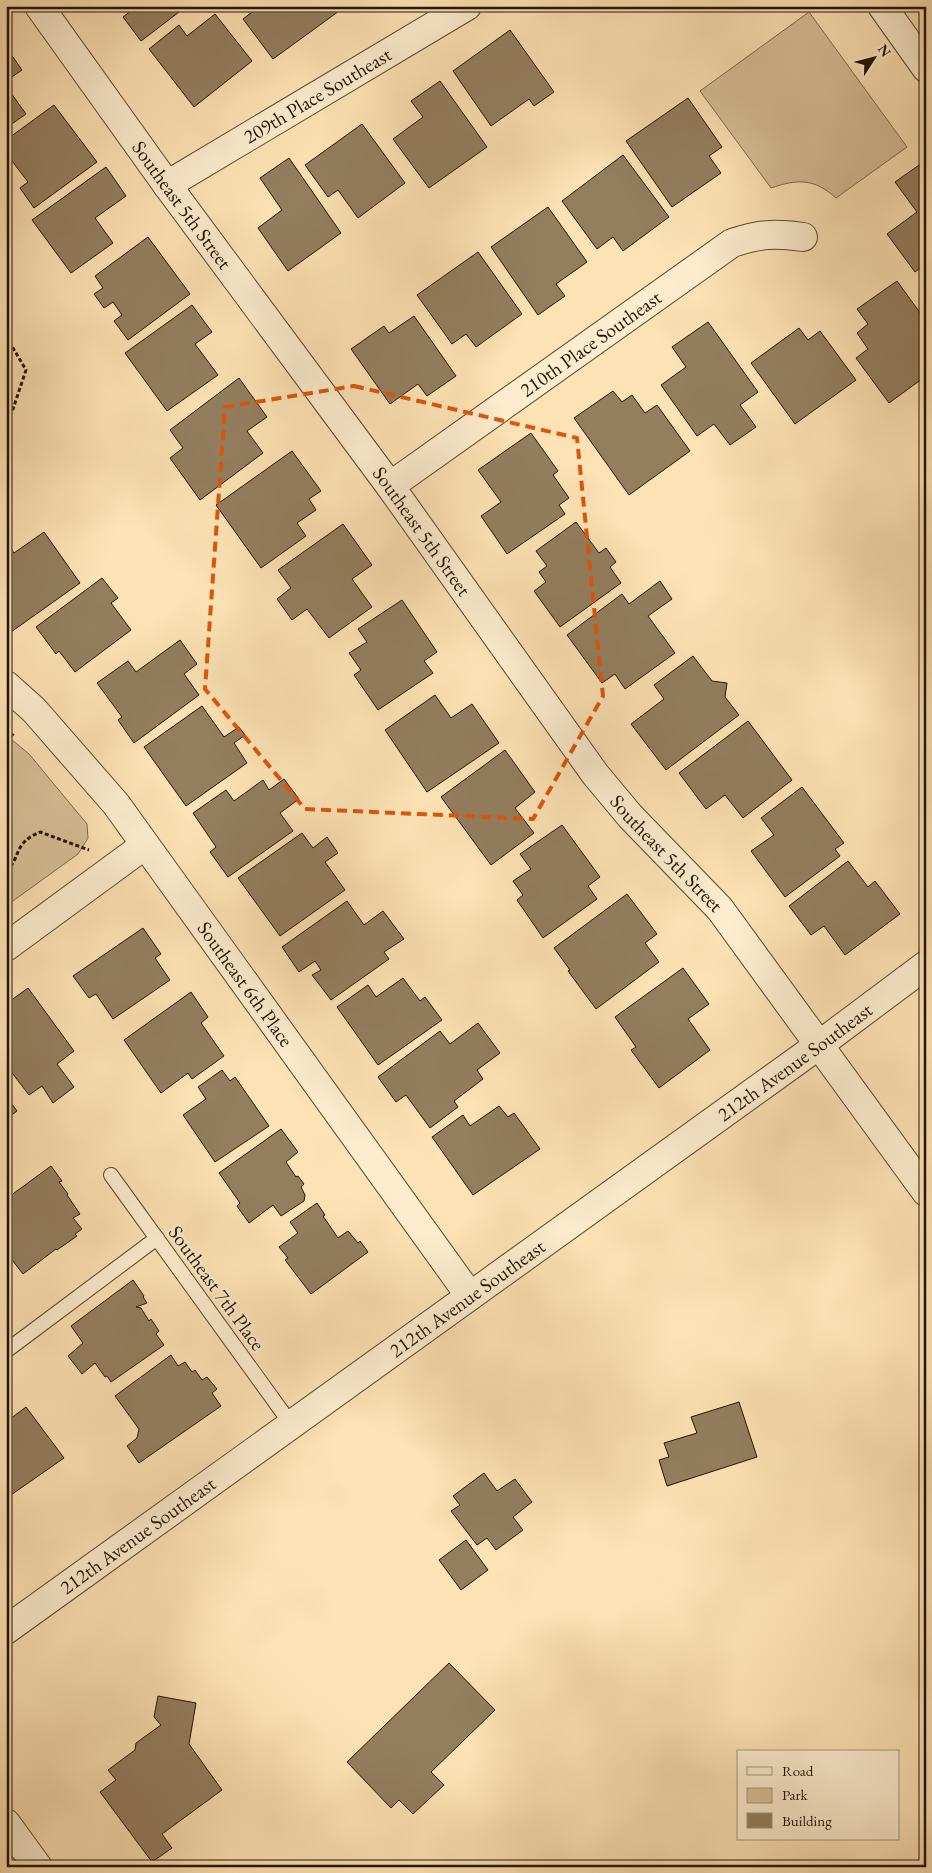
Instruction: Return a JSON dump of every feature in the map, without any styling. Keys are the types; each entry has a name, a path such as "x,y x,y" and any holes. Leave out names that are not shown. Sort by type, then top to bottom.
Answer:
{"street":[{"name":"Southeast 5th Street","path":"40,6 167,185 390,486 595,774 630,816 720,910 926,1192"},
{"name":"209th Place Southeast","path":"167,185 467,6"},
{"path":"882,6 926,68"},
{"name":"210th Place Southeast","path":"390,486 732,243 758,235 781,234 803,237"},
{"name":"Southeast 6th Place","path":"6,685 34,710 116,804 470,1296"},
{"path":"6,946 145,846"},
{"name":"212th Avenue Southeast","path":"6,1630 819,1045 926,965"},
{"path":"6,1823 38,1867"}],"lane":[{"name":"Southeast 7th Place","path":"111,1175 291,1424"},
{"path":"6,1351 156,1238"}],"path":[{"path":"6,336 26,370 13,409 6,414"},
{"path":"6,871 10,868 19,848 29,837 40,832 86,848 96,854 110,871"}],"highlighted area":[{"path":"354,386 577,438 603,696 533,819 305,809 205,689 225,407"}],"green space":[{"path":"809,12 907,147 836,198 828,191 805,182 789,183 771,188 700,91"},
{"path":"6,735 29,754 87,824 88,838 78,854 6,906"}],"building":[{"path":"137,6 187,6 141,41 123,17"},
{"path":"260,6 346,6 273,59 243,19"},
{"path":"215,14 252,61 194,107 149,49 179,25 187,36"},
{"path":"510,30 554,92 534,106 529,99 491,126 453,71"},
{"path":"6,47 22,70 6,81"},
{"path":"440,81 487,147 429,188 393,139 423,117 411,101"},
{"path":"6,86 26,114 6,128"},
{"path":"688,98 722,147 709,156 721,173 672,207 626,141"},
{"path":"54,105 97,162 34,208 20,188 28,182 6,153 6,140"},
{"path":"362,124 405,183 358,218 338,190 328,197 305,165"},
{"path":"623,155 669,217 623,251 613,237 597,249 562,201"},
{"path":"289,158 341,233 288,271 258,228 282,210 260,178"},
{"path":"922,163 926,169 926,264 915,272 887,234 917,212 895,182"},
{"path":"106,167 126,196 95,218 113,243 71,273 32,220"},
{"path":"548,207 587,262 556,284 565,296 538,315 491,247"},
{"path":"148,237 190,294 128,340 114,321 122,315 113,302 104,308 94,294 103,288 95,276"},
{"path":"478,252 522,314 476,347 466,334 452,344 417,295"},
{"path":"897,281 926,321 926,376 889,403 856,358 868,349 857,333 868,324 857,309"},
{"path":"192,305 212,332 195,344 218,375 167,411 125,353"},
{"path":"414,316 456,376 427,396 418,384 390,404 351,349 384,326 389,333"},
{"path":"708,322 758,392 740,405 756,427 730,445 714,424 697,436 661,385 686,367 672,347"},
{"path":"799,328 808,340 820,331 856,380 795,424 751,363"},
{"path":"239,378 267,417 247,431 263,453 200,500 170,458 183,448 170,430"},
{"path":"613,391 622,402 632,395 645,413 657,405 690,451 629,495 574,418"},
{"path":"531,433 558,471 553,475 569,498 559,505 565,514 507,554 481,516 501,502 478,470"},
{"path":"292,451 321,491 309,499 316,510 297,523 306,536 261,568 216,505"},
{"path":"576,522 599,553 606,548 616,562 610,567 621,583 560,627 534,591 546,582 539,572 547,566 536,551"},
{"path":"343,524 372,565 352,579 372,607 329,638 307,609 292,620 277,599 291,588 278,570"},
{"path":"44,532 80,583 11,632 6,625 6,549 10,547 14,553"},
{"path":"102,578 118,598 111,603 131,630 75,672 59,651 56,654 36,627"},
{"path":"660,581 672,599 648,616 675,653 625,689 615,674 602,683 567,635 622,594 629,604"},
{"path":"402,600 437,652 424,661 433,673 378,710 354,675 361,670 349,653 367,642 358,629"},
{"path":"180,640 197,664 184,674 199,695 134,743 118,720 122,717 97,683 128,661 136,672"},
{"path":"693,656 712,681 727,683 725,697 739,715 666,770 631,724 664,699 654,685"},
{"path":"435,695 451,718 472,704 499,743 427,792 385,730"},
{"path":"202,706 224,737 239,727 245,735 234,743 247,763 186,806 144,747"},
{"path":"748,721 792,780 743,818 725,795 706,809 679,773"},
{"path":"505,750 535,792 515,808 534,833 491,865 441,797"},
{"path":"284,779 299,799 280,813 293,831 228,877 210,852 216,847 193,813 226,790 234,801 263,780 269,790"},
{"path":"802,787 844,843 835,849 840,856 785,897 751,851 774,835 761,818"},
{"path":"562,825 600,877 588,886 597,899 543,938 517,900 523,895 513,881 531,869 520,854"},
{"path":"302,833 313,848 327,837 338,853 325,862 345,890 280,936 238,878"},
{"path":"848,861 868,887 875,881 900,914 845,955 824,926 811,935 789,906"},
{"path":"627,894 657,934 645,943 659,962 596,1009 568,971 570,970 554,948"},
{"path":"347,901 364,925 383,911 404,939 384,952 389,959 331,1000 312,975 321,970 315,961 299,972 282,947"},
{"path":"143,928 161,954 155,958 170,980 113,1019 96,994 89,998 73,976"},
{"path":"683,968 709,1004 688,1019 710,1050 659,1088 631,1050 636,1047 615,1017"},
{"path":"403,978 420,1001 425,997 442,1020 378,1065 337,1007 368,985 376,997"},
{"path":"28,988 74,1051 57,1064 74,1087 53,1103 42,1086 29,1095 6,1065 6,1019 9,1017 6,1014 6,1004"},
{"path":"191,992 208,1017 201,1023 224,1056 192,1079 188,1073 161,1093 124,1040"},
{"path":"478,1023 500,1053 477,1070 483,1079 454,1101 458,1107 430,1128 406,1095 396,1102 378,1077 440,1031 450,1044"},
{"path":"222,1070 230,1081 235,1077 269,1126 215,1162 183,1115 206,1099 198,1087"},
{"path":"6,1096 17,1111 6,1119"},
{"path":"499,1106 508,1117 514,1113 540,1149 473,1195 432,1137 463,1115 470,1126"},
{"path":"281,1129 298,1152 286,1162 296,1177 298,1176 304,1184 301,1187 305,1195 304,1201 281,1216 273,1205 249,1223 237,1206 240,1203 219,1173"},
{"path":"51,1166 62,1181 59,1182 80,1214 73,1218 82,1229 75,1234 77,1236 23,1274 6,1252 6,1199"},
{"path":"317,1203 325,1215 323,1216 338,1238 348,1231 358,1243 360,1241 368,1252 311,1294 285,1260 288,1258 279,1247 298,1233 290,1222"},
{"path":"133,1280 147,1303 136,1307 141,1308 149,1321 151,1319 159,1331 156,1334 164,1345 111,1382 95,1363 82,1374 68,1356 83,1343 71,1326"},
{"path":"171,1355 178,1366 185,1362 192,1372 195,1370 202,1380 207,1377 217,1389 212,1393 221,1406 139,1463 127,1446 137,1438 139,1429 115,1396"},
{"path":"739,1402 757,1457 667,1486 659,1460 669,1457 664,1443 697,1433 691,1417"},
{"path":"26,1407 64,1458 8,1497 6,1495 6,1422"},
{"path":"484,1473 497,1491 515,1479 532,1502 513,1517 523,1530 496,1550 487,1538 477,1545 451,1511 460,1505 453,1496"},
{"path":"466,1540 488,1570 461,1590 439,1560"},
{"path":"449,1663 495,1710 431,1772 444,1785 413,1814 399,1800 391,1808 347,1762"},
{"path":"158,1696 196,1703 189,1744 222,1790 162,1834 172,1848 152,1862 100,1792 116,1780 108,1770 135,1750 136,1743 161,1725 154,1717"}]}
